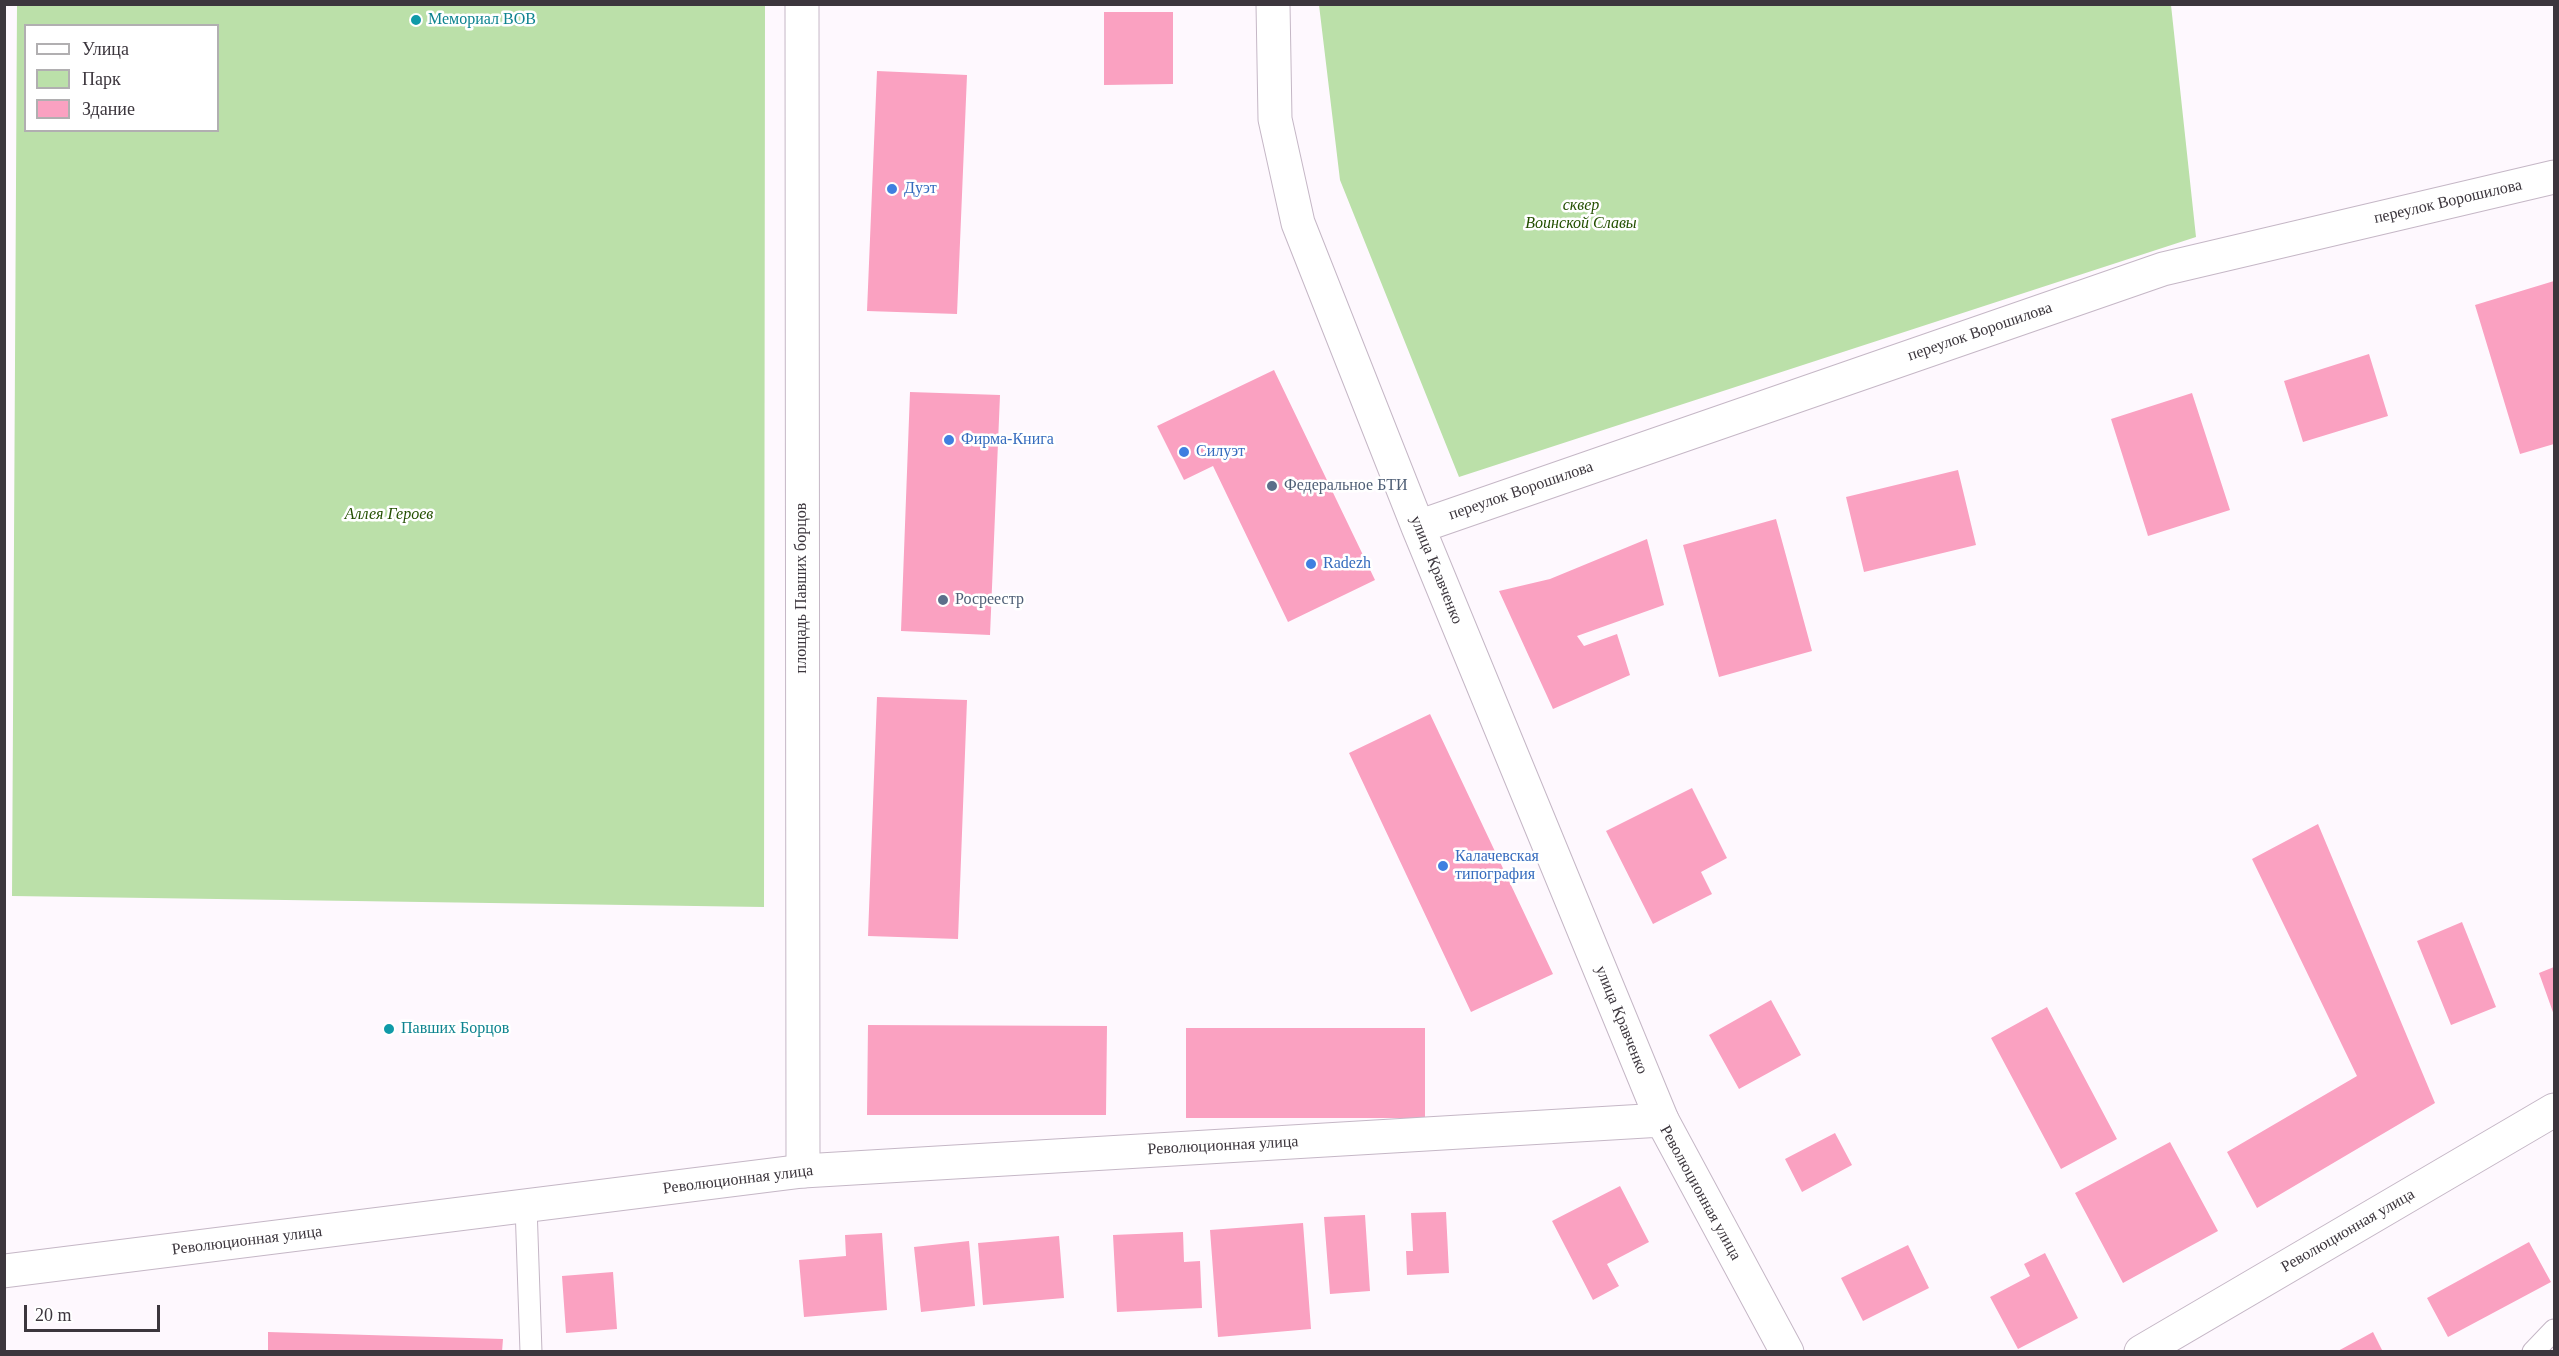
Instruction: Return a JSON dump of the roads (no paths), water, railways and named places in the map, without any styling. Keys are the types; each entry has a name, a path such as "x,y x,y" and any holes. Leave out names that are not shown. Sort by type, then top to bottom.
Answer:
{"street":[{"name":"площадь Павших борцов","path":"802,4 803,1171"},
{"name":"улица Кравченко","path":"1273,4 1275,119 1298,223 1418,527 1662,1120"},
{"name":"переулок Ворошилова","path":"1418,527 2163,269 2554,177"},
{"name":"Революционная улица","path":"2141,1352 2554,1110"},
{"name":"Революционная улица","path":"4,1272 803,1171 1662,1120 1786,1351"}],"lane":[{"path":"526,1206 531,1352"},
{"path":"2533,1352 2554,1330"}],"place":[{"name":"Мемориал ВОВ","path":"416,20"},
{"name":"Дуэт","path":"892,189"},
{"name":"Фирма-Книга","path":"949,440"},
{"name":"Силуэт","path":"1184,452"},
{"name":"Федеральное БТИ","path":"1272,486"},
{"name":"Radezh","path":"1311,564"},
{"name":"Росреестр","path":"943,600"},
{"name":"Калачевская типография","path":"1443,866"},
{"name":"Павших Борцов","path":"389,1029"}],"park label":[{"name":"сквер Воинской Славы","path":"1581,215"},
{"name":"Аллея Героев","path":"389,515"}]}
